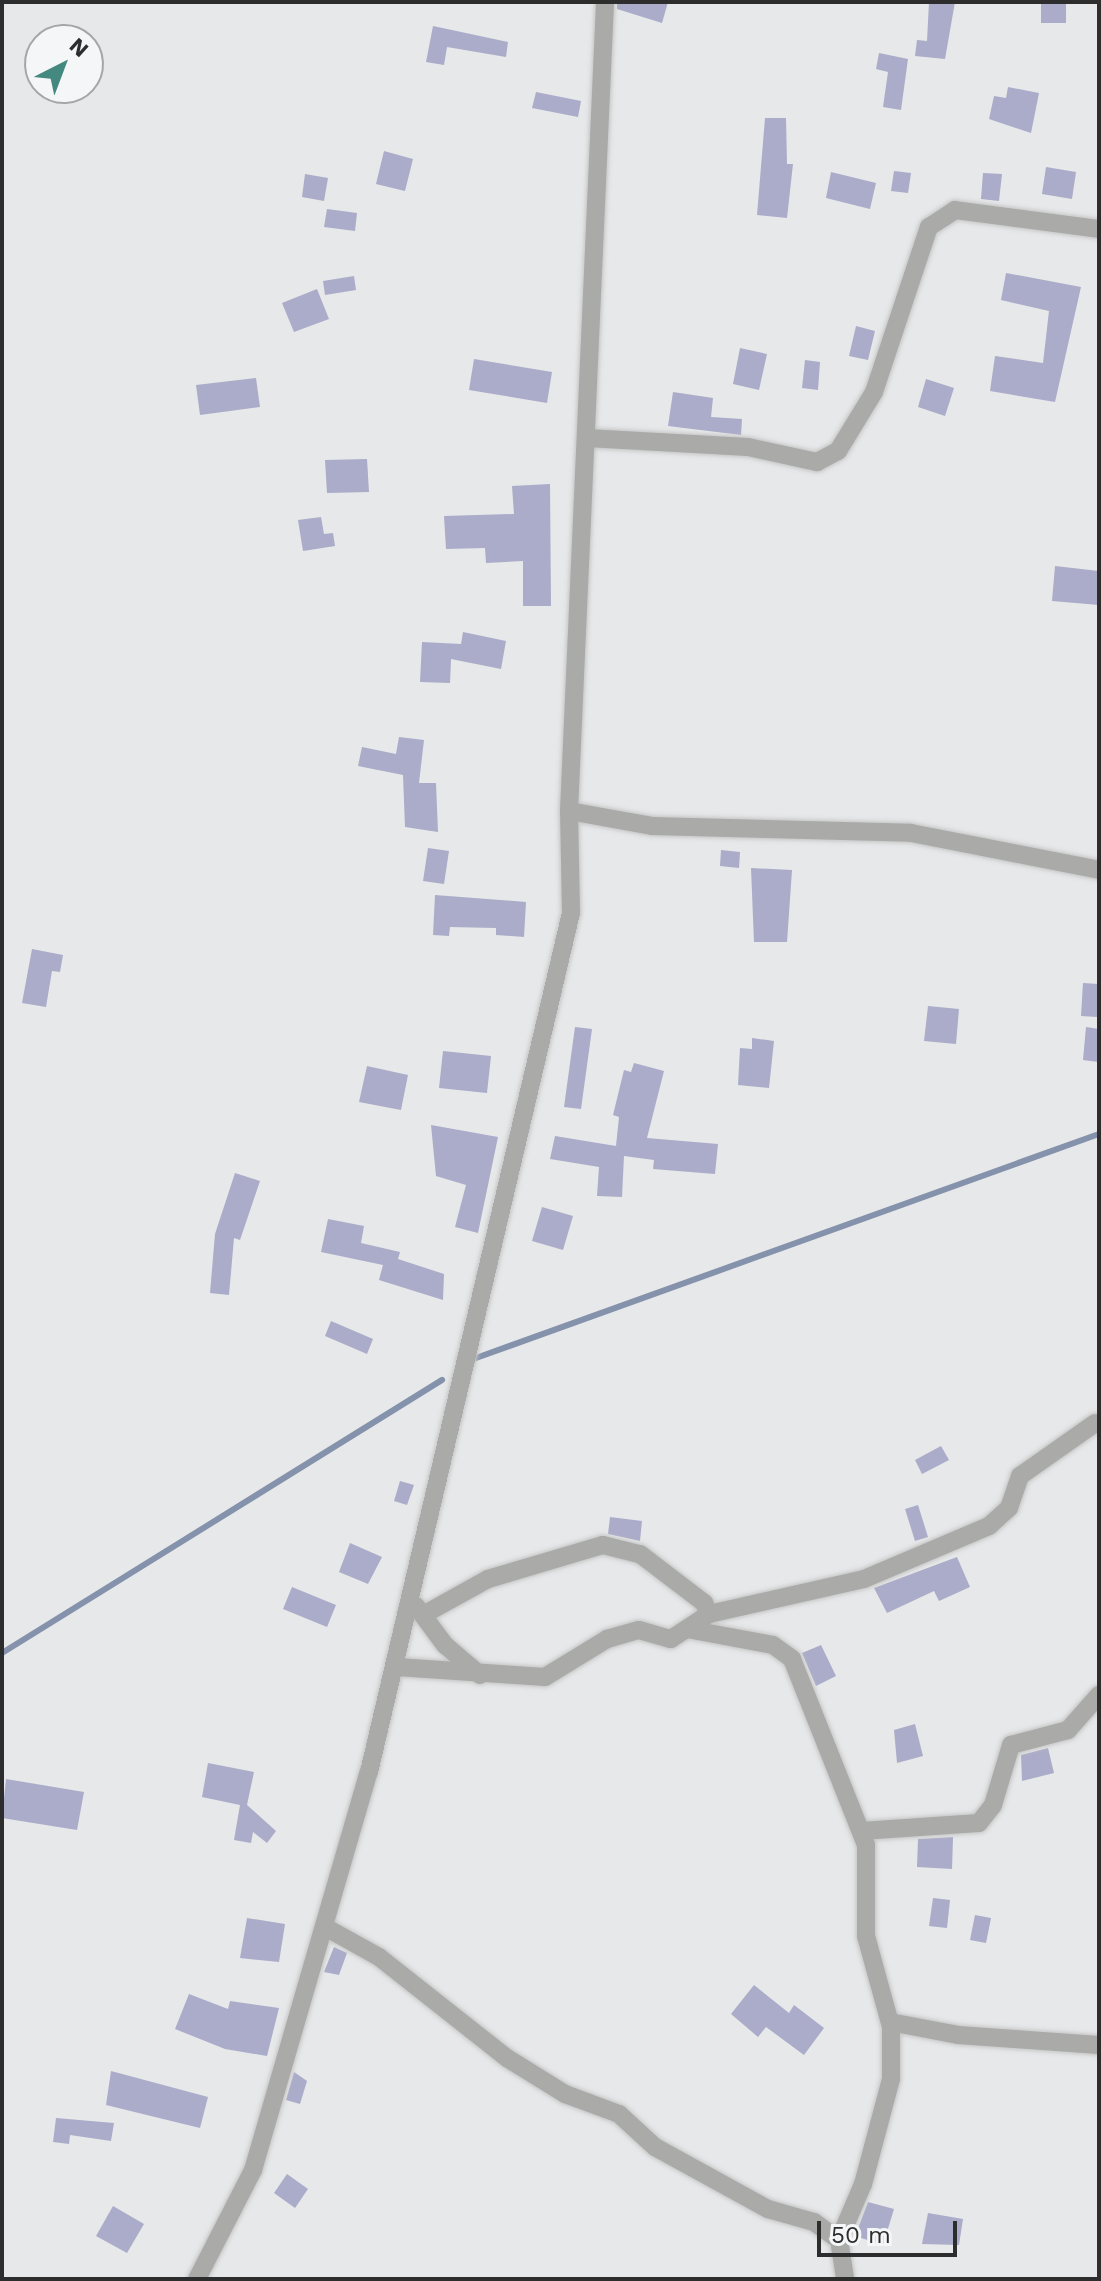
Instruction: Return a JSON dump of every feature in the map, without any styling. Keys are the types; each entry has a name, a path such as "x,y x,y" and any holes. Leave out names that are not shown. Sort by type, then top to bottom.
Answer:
{"street":[{"path":"197,2279 253,2170 397,1667 418,1608 571,913 569,811 605,2"},
{"path":"587,438 748,447 817,462 838,451 874,392 929,227 955,210 1099,229"},
{"path":"569,811 652,826 911,833 1099,870"},
{"path":"397,1667 545,1677 607,1639 639,1630 671,1639 709,1614 864,1579 989,1526 1009,1508 1020,1476 1095,1423"},
{"path":"418,1608 488,1579 603,1545 640,1554 704,1603 709,1614"},
{"path":"418,1608 445,1645 481,1675"},
{"path":"687,1629 773,1645 792,1659 861,1831 866,1936 890,2022 891,2079 880,2126 839,2240 845,2279"},
{"path":"861,1831 979,1823 993,1805 1011,1745 1068,1730 1099,1695"},
{"path":"325,1927 379,1957 554,2087 619,2114 655,2147 839,2240"},
{"path":"890,2022 1099,2045"}],"building":[{"path":"617,2 668,2 662,23 617,9"},
{"path":"929,2 955,2 945,59 915,56 917,40 927,41"},
{"path":"1041,2 1066,2 1066,23 1041,23"},
{"path":"433,26 508,42 506,57 447,47 444,65 426,62"},
{"path":"879,53 908,59 901,110 883,107 888,72 876,69"},
{"path":"1008,87 1039,93 1031,133 989,119 994,96 1006,98"},
{"path":"536,92 581,101 578,117 532,108"},
{"path":"765,118 786,118 787,164 793,164 787,218 757,215"},
{"path":"384,151 413,159 405,191 376,184"},
{"path":"1046,167 1076,172 1072,199 1042,194"},
{"path":"894,171 911,173 908,193 891,191"},
{"path":"831,172 876,183 870,209 826,198"},
{"path":"983,173 1002,174 999,201 981,199"},
{"path":"305,174 328,178 324,201 302,197"},
{"path":"327,209 357,213 355,231 324,227"},
{"path":"1006,273 1081,287 1055,402 990,391 995,356 1043,363 1049,311 1001,300"},
{"path":"354,276 356,290 325,295 323,281"},
{"path":"317,289 329,319 294,332 282,303"},
{"path":"856,326 875,331 868,360 849,356"},
{"path":"740,348 767,354 759,390 733,384"},
{"path":"474,359 552,372 547,403 469,390"},
{"path":"805,360 820,362 818,390 802,388"},
{"path":"256,378 260,407 200,415 196,385"},
{"path":"926,379 954,388 945,416 918,407"},
{"path":"673,392 713,398 711,417 742,419 741,435 668,426"},
{"path":"367,459 369,492 327,493 325,460"},
{"path":"550,484 551,606 523,606 523,561 486,563 485,548 446,549 444,516 514,514 512,486"},
{"path":"321,517 324,534 333,533 335,546 303,551 298,520"},
{"path":"1055,566 1099,571 1099,605 1052,601"},
{"path":"463,632 506,641 501,669 451,659 450,683 420,682 422,642 461,644"},
{"path":"399,737 424,740 419,783 436,783 438,832 405,827 403,775 358,766 362,747 396,754"},
{"path":"428,848 449,851 444,884 423,881"},
{"path":"721,850 740,852 739,868 720,866"},
{"path":"751,868 792,870 787,942 754,942"},
{"path":"435,895 526,902 524,937 496,935 496,928 450,927 449,936 433,935"},
{"path":"32,949 63,955 60,972 52,971 46,1007 22,1003"},
{"path":"1083,983 1099,984 1097,1017 1081,1016"},
{"path":"928,1006 959,1009 956,1044 924,1041"},
{"path":"575,1027 592,1029 581,1109 564,1107"},
{"path":"1086,1027 1099,1029 1098,1062 1083,1060"},
{"path":"752,1038 774,1041 769,1088 738,1085 740,1048 752,1049"},
{"path":"443,1051 491,1056 487,1093 439,1088"},
{"path":"634,1063 664,1071 647,1138 718,1144 715,1174 653,1169 654,1160 624,1156 622,1197 597,1196 599,1167 550,1159 555,1136 616,1146 619,1117 613,1115 624,1070 631,1072"},
{"path":"367,1066 408,1075 401,1110 359,1102"},
{"path":"431,1125 498,1137 478,1233 455,1227 466,1185 436,1176"},
{"path":"235,1173 260,1181 240,1240 234,1238 229,1295 210,1293 215,1234"},
{"path":"542,1207 573,1216 563,1250 532,1241"},
{"path":"328,1219 364,1226 361,1243 400,1252 398,1259 444,1274 443,1300 379,1280 383,1265 321,1252"},
{"path":"331,1321 373,1339 367,1354 325,1336"},
{"path":"941,1446 949,1460 922,1474 915,1460"},
{"path":"400,1481 414,1485 407,1505 394,1501"},
{"path":"918,1505 928,1537 915,1541 905,1509"},
{"path":"610,1517 642,1521 640,1541 608,1534"},
{"path":"350,1543 382,1557 368,1584 339,1572"},
{"path":"957,1557 970,1587 939,1601 934,1591 887,1613 874,1588"},
{"path":"292,1587 336,1605 327,1627 283,1609"},
{"path":"821,1645 836,1676 816,1686 802,1653"},
{"path":"915,1724 923,1756 897,1763 894,1730"},
{"path":"1048,1748 1054,1773 1022,1781 1021,1755"},
{"path":"208,1763 254,1772 247,1805 276,1831 267,1843 253,1832 251,1843 234,1840 240,1805 202,1797"},
{"path":"6,1779 84,1792 77,1830 2,1818"},
{"path":"953,1837 952,1869 917,1867 918,1839"},
{"path":"933,1898 950,1900 947,1928 929,1926"},
{"path":"975,1915 991,1918 986,1943 970,1940"},
{"path":"247,1918 285,1924 279,1962 240,1958"},
{"path":"334,1947 347,1953 339,1975 324,1972"},
{"path":"754,1985 789,2013 794,2005 824,2028 804,2055 766,2027 758,2037 731,2014"},
{"path":"189,1994 228,2009 230,2001 279,2008 267,2056 225,2049 175,2029"},
{"path":"111,2071 208,2097 200,2128 106,2105"},
{"path":"294,2072 307,2081 300,2104 286,2100"},
{"path":"56,2118 114,2123 111,2141 70,2135 69,2144 53,2142"},
{"path":"287,2174 308,2189 295,2208 274,2193"},
{"path":"868,2202 894,2209 883,2245 855,2236"},
{"path":"113,2206 144,2224 127,2253 96,2236"},
{"path":"928,2213 963,2219 959,2245 922,2244"}],"waterway":[{"path":"476,1358 1099,1134"},
{"path":"2,1653 442,1380"}]}
